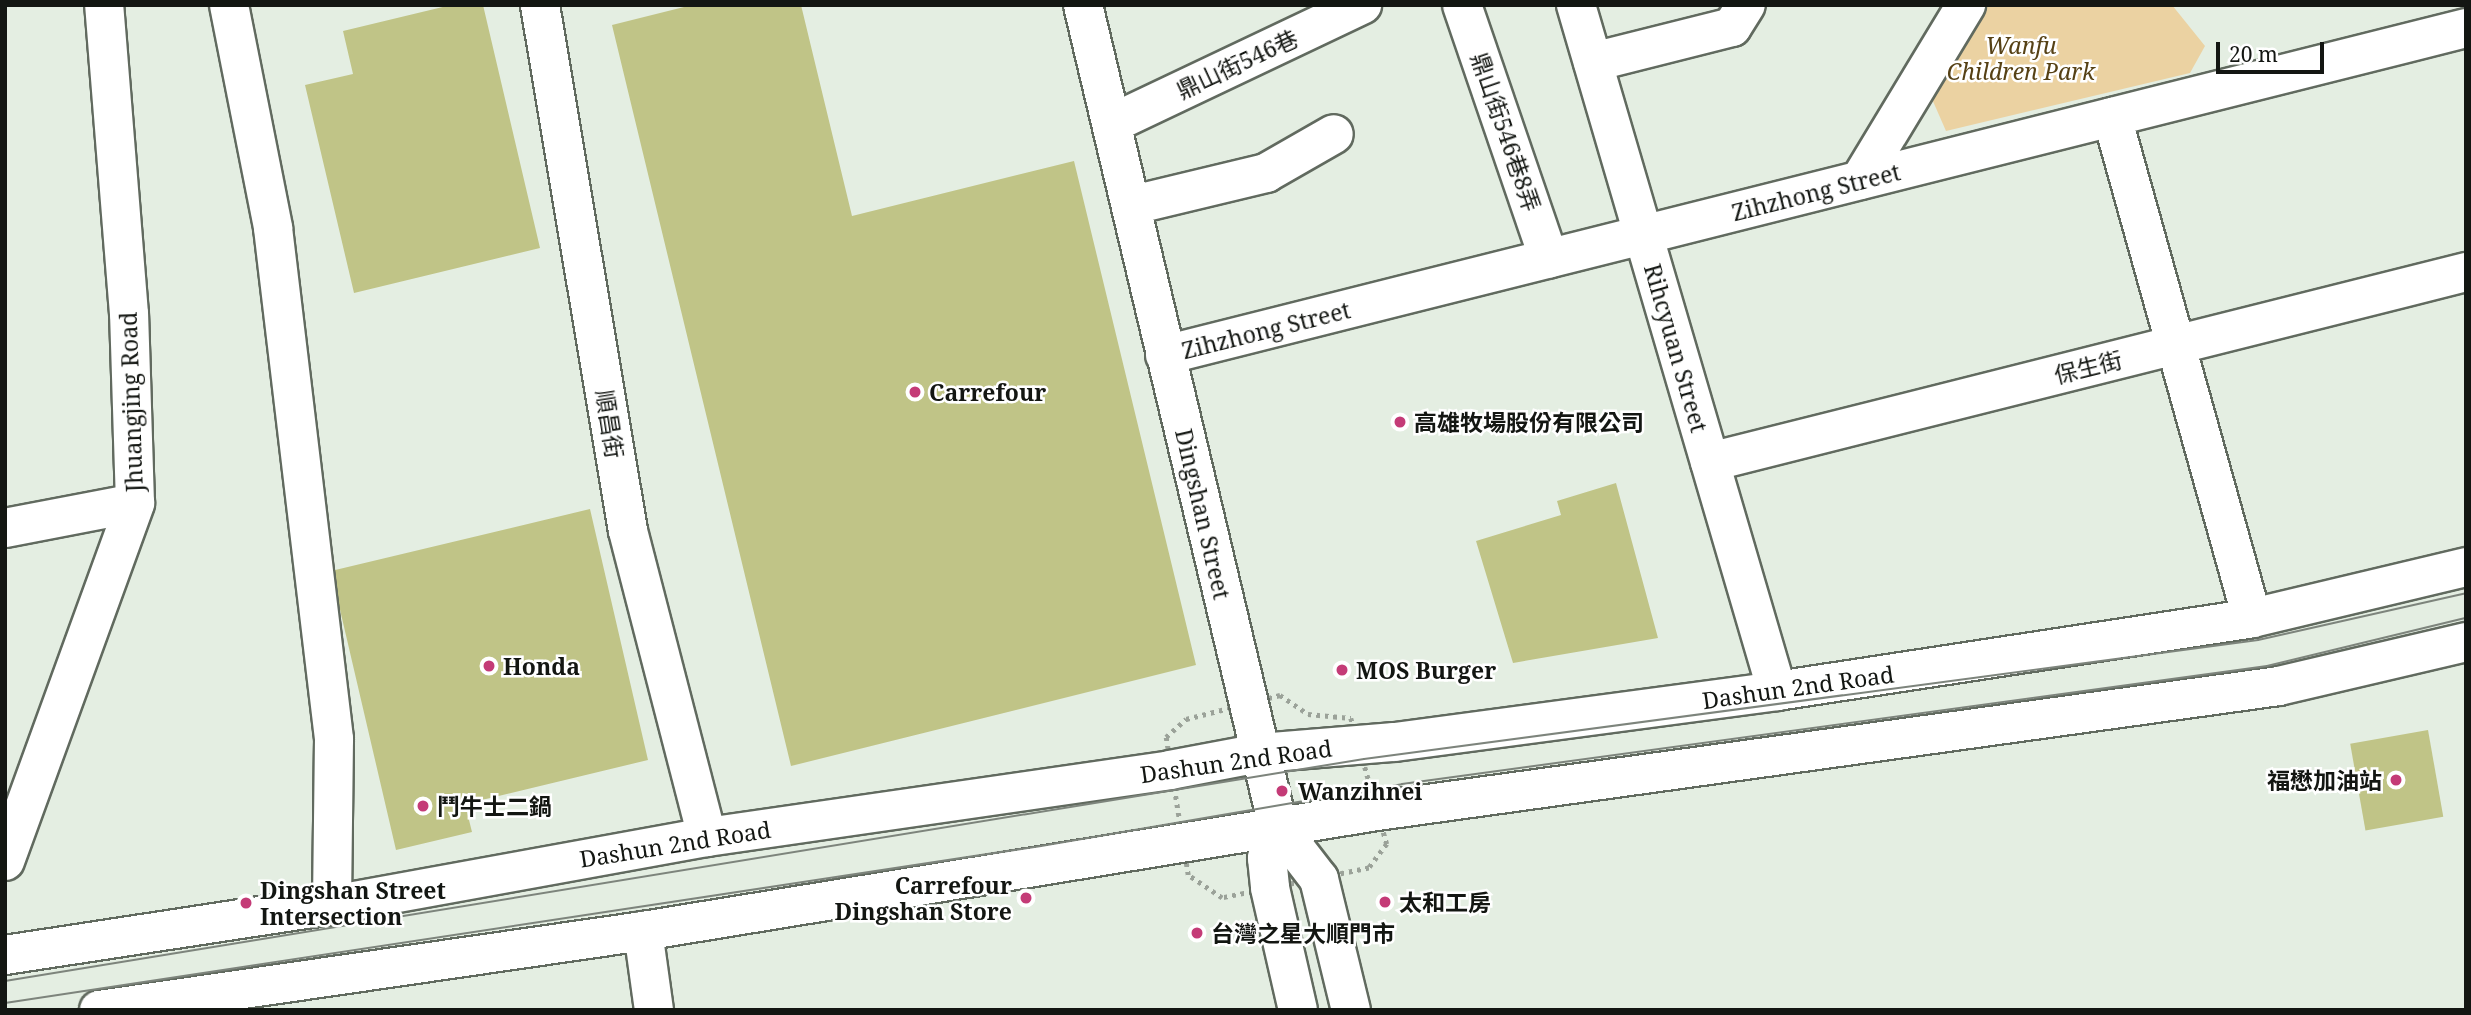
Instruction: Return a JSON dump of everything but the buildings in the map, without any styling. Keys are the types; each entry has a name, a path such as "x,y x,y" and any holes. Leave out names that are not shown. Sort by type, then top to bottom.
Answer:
{"street":[{"name":"Jhuangjing Road","path":"5,861 135,503 129,314 104,5"},
{"path":"229,5 273,228 334,739 332,905"},
{"name":"順昌街","path":"540,5 628,531 707,837"},
{"name":"Dingshan Street","path":"1083,5 1133,205 1165,355 1278,826 1319,878 1351,1010"},
{"name":"鼎山街546巷","path":"1113,123 1362,5"},
{"name":"鼎山街546巷8弄","path":"1462,5 1549,259"},
{"name":"Rihcyuan Street","path":"1576,5 1777,691"},
{"path":"1593,62 1732,27 1746,5"},
{"path":"1860,180 1966,5"},
{"name":"Zihzhong Street","path":"1165,355 2466,28"},
{"path":"2112,117 2252,618"},
{"path":"1133,205 1266,173 1334,134"},
{"name":"保生街","path":"1710,462 2466,272"},
{"path":"5,528 135,503"},
{"name":"Dashun 2nd Road","path":"5,955 332,905 707,837 1170,771 1260,752 1395,742 1777,691 2252,618 2466,567"},
{"path":"99,1010 315,994 643,930 1278,826 2279,686 2466,642"},
{"path":"1278,826 1267,858 1270,888 1298,1010"},
{"path":"643,930 654,1010"}],"green space":[{"name":"Wanfu Children Park","path":"1988,5 2172,5 2205,46 2190,73 1946,131 1932,99"}],"tram line":[{"path":"5,981 1364,759 2258,640 2466,593"},
{"path":"5,1003 1041,846 1402,784 2267,666 2466,618"}],"place":[{"name":"Carrefour","path":"915,392"},
{"name":"高雄牧場股份有限公司","path":"1400,422"},
{"name":"Honda","path":"489,666"},
{"name":"MOS Burger","path":"1342,670"},
{"name":"福懋加油站","path":"2396,780"},
{"name":"Wanzihnei","path":"1282,791"},
{"name":"鬥牛士二鍋","path":"423,806"},
{"name":"Carrefour Dingshan Store","path":"1026,898"},
{"name":"太和工房","path":"1385,902"},
{"name":"Dingshan Street Intersection","path":"246,903"},
{"name":"台灣之星大順門市","path":"1197,933"}]}
